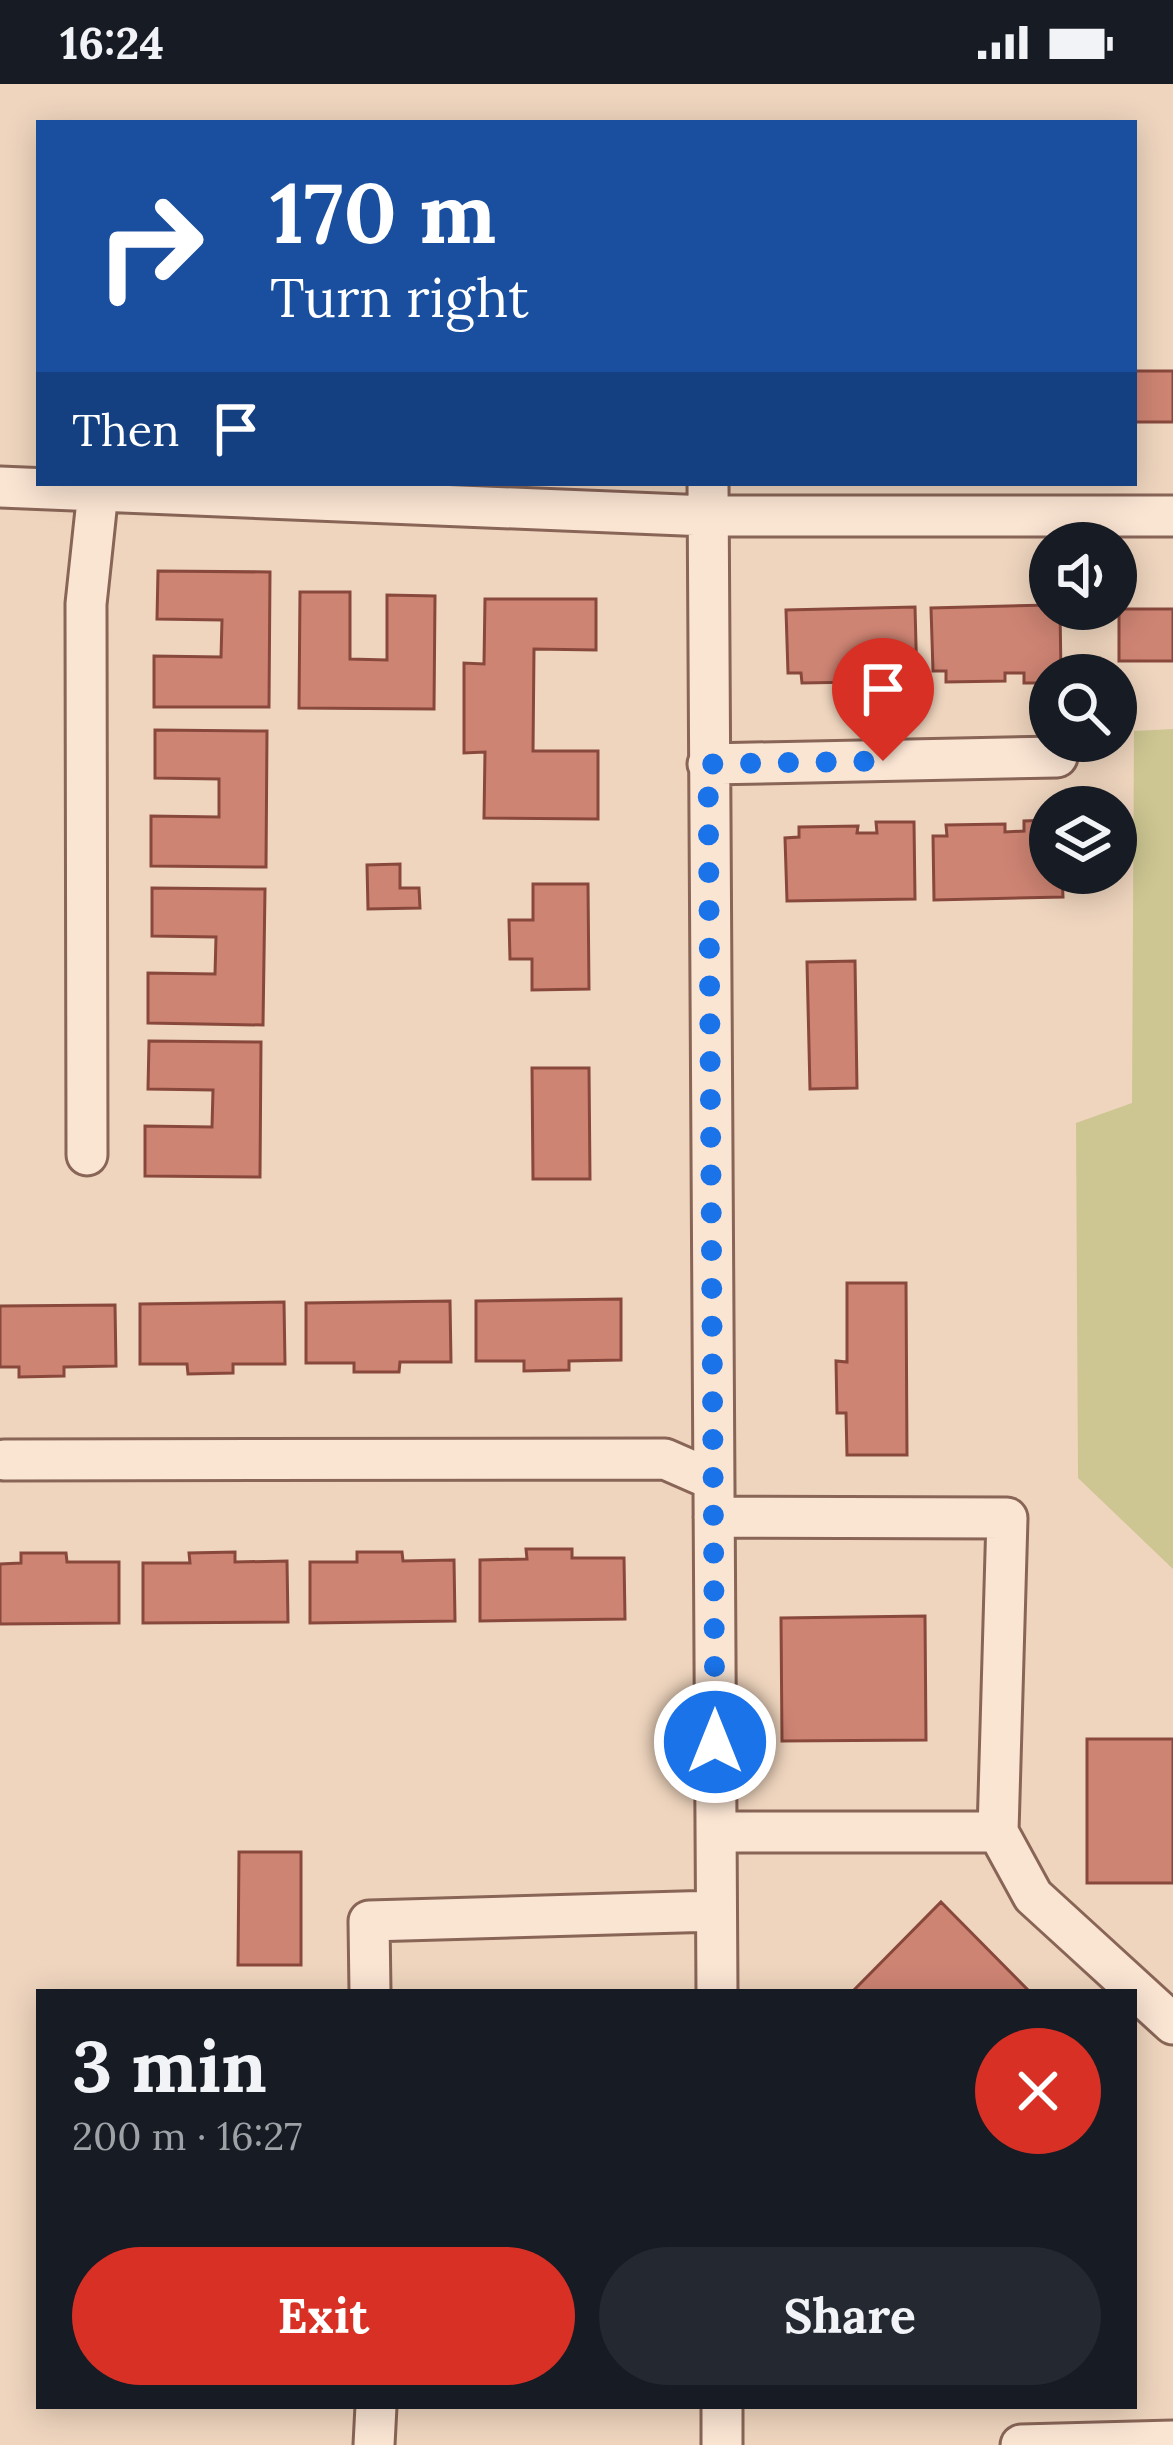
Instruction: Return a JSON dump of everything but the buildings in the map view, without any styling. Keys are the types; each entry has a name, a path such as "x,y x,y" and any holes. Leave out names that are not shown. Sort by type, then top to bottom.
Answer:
{"street":[{"path":"0,487 707,500 1173,516"},
{"path":"87,1155 86,604 98,491"},
{"path":"707,500 717,1989"},
{"path":"708,764 1029,758"},
{"path":"4,1460 665,1459 713,1499 1007,1518 998,1832 1033,1897 1134,1989"},
{"path":"716,1832 998,1832"},
{"path":"370,1989 369,1921 716,1911"},
{"path":"1137,1991 1173,2024"},
{"path":"374,2445 376,2409"},
{"path":"722,2409 722,2445"},
{"path":"1021,2445 1173,2441"}],"shaded area":[{"path":"1173,729 1173,1569 1078,1478 1076,1123 1132,1103 1137,731"}],"route":[{"path":"715,1742 708,764 883,761"}]}
